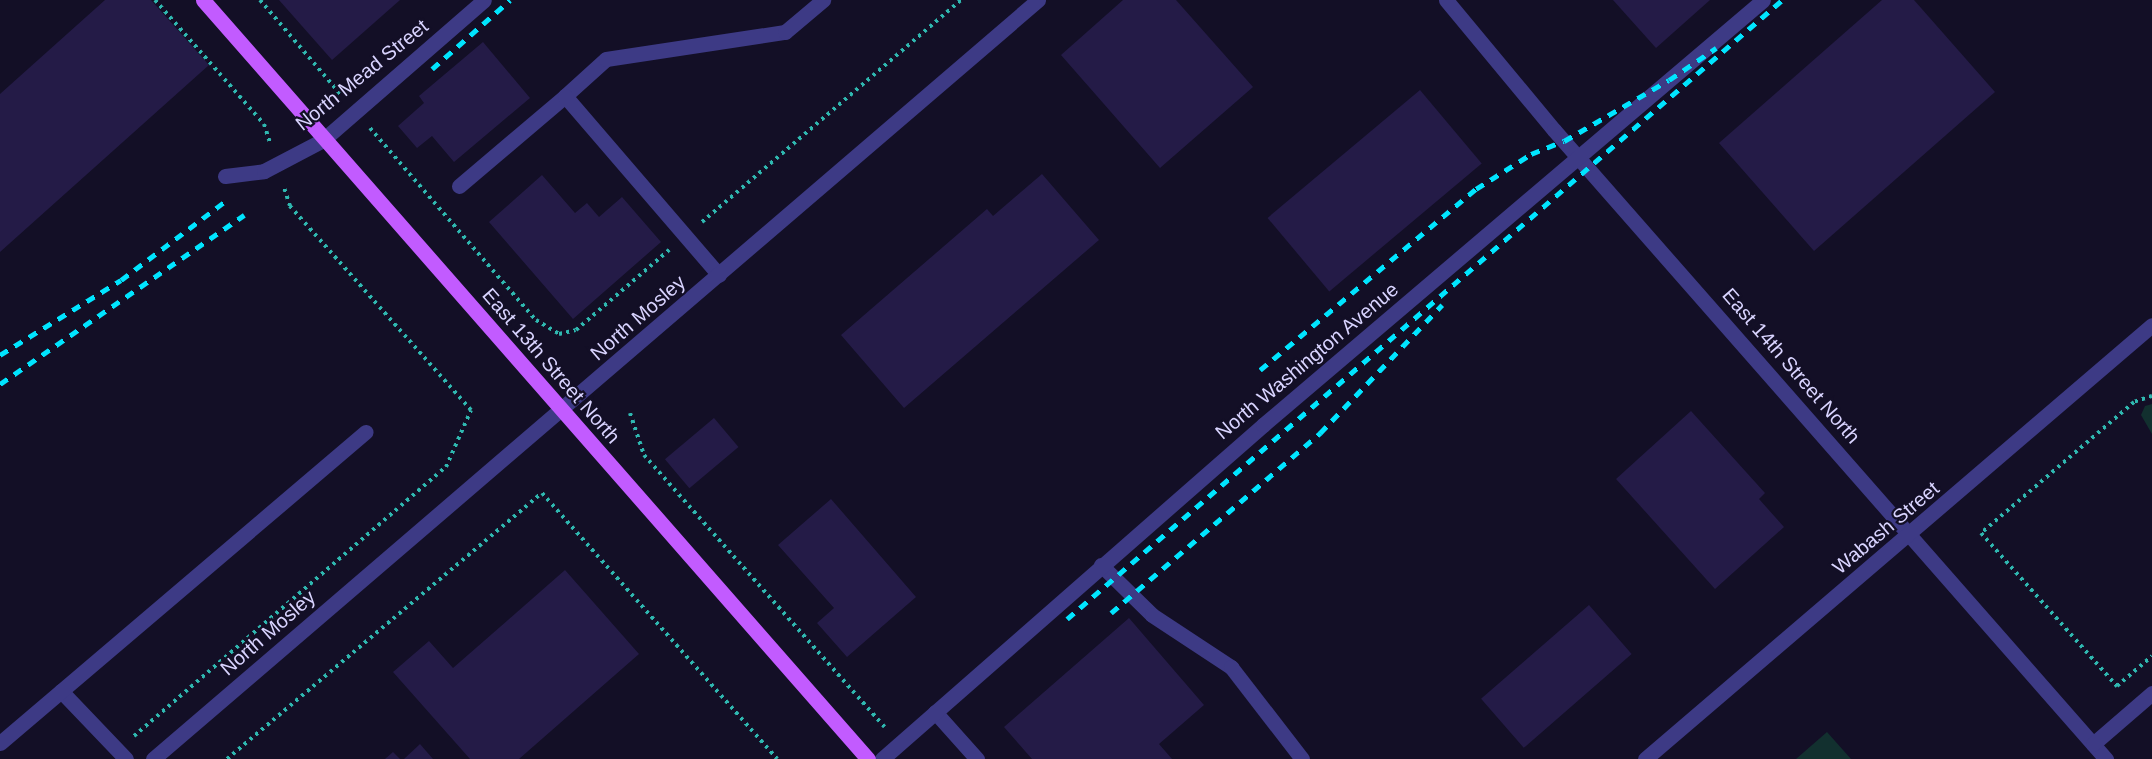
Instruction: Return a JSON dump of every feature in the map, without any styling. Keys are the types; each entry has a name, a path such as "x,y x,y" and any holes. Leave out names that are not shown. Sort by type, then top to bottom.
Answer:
{"main road":[{"name":"East 13th Street North","path":"203,0 323,140 868,759"}],"street":[{"name":"North Mead Street","path":"225,176 264,171 323,140 484,0"},
{"path":"459,186 606,59 785,32 823,0"},
{"name":"North Mosley","path":"153,759 1038,0"},
{"name":"East 14th Street North","path":"1446,0 1579,157 2106,759"},
{"name":"North Washington Avenue","path":"882,759 1101,565 1763,0"},
{"path":"565,96 719,275"},
{"name":"Wabash Street","path":"1645,759 1911,535 2152,325"},
{"path":"0,743 365,432"},
{"path":"1101,565 1144,609 1231,667 1302,759"},
{"path":"61,691 122,755"},
{"path":"2093,744 2152,693"},
{"path":"935,712 976,759"}],"path":[{"path":"122,755 446,467 471,410 290,206 264,123 155,0"},
{"path":"260,0 536,320 559,334 576,330 961,0"},
{"path":"2152,396 2134,402 1981,533 2117,686 2152,656"},
{"path":"630,413 644,455 900,743"},
{"path":"227,759 542,493 777,759"}],"green space":[{"path":"2152,404 2152,434 2141,415 2145,406"},
{"path":"1827,732 1851,759 1796,759"}],"building":[{"path":"105,0 151,0 209,65 0,252 0,94"},
{"path":"279,0 400,0 332,60"},
{"path":"1123,0 1176,0 1253,87 1160,168 1061,55"},
{"path":"1613,0 1710,0 1656,48"},
{"path":"1882,0 1914,0 1995,92 1814,251 1719,143"},
{"path":"483,42 530,98 454,162 432,136 417,148 398,126 424,103 419,96"},
{"path":"1420,90 1482,164 1329,291 1268,218"},
{"path":"1042,174 1099,240 904,408 841,335 987,209 993,216"},
{"path":"542,175 575,213 587,203 599,217 622,197 661,242 573,319 489,222"},
{"path":"1691,411 1765,493 1759,499 1784,527 1715,589 1616,479"},
{"path":"714,418 738,447 689,488 665,459"},
{"path":"831,499 916,597 847,657 817,623 834,608 778,545"},
{"path":"565,570 639,654 519,759 470,759 393,672 429,641 453,668"},
{"path":"1589,605 1632,654 1524,748 1481,699"},
{"path":"1129,618 1204,705 1159,744 1172,759 1032,759 1004,727"},
{"path":"420,744 433,759 404,759"},
{"path":"393,752 400,759 385,759"}],"railway":[{"path":"432,69 510,0"},
{"path":"1067,619 1782,0"},
{"path":"1260,370 1476,189 1531,154 1564,141 1669,80 1716,48"},
{"path":"0,355 121,280 228,199"},
{"path":"0,384 244,215"},
{"path":"1111,613 1320,433 1442,305"}]}
